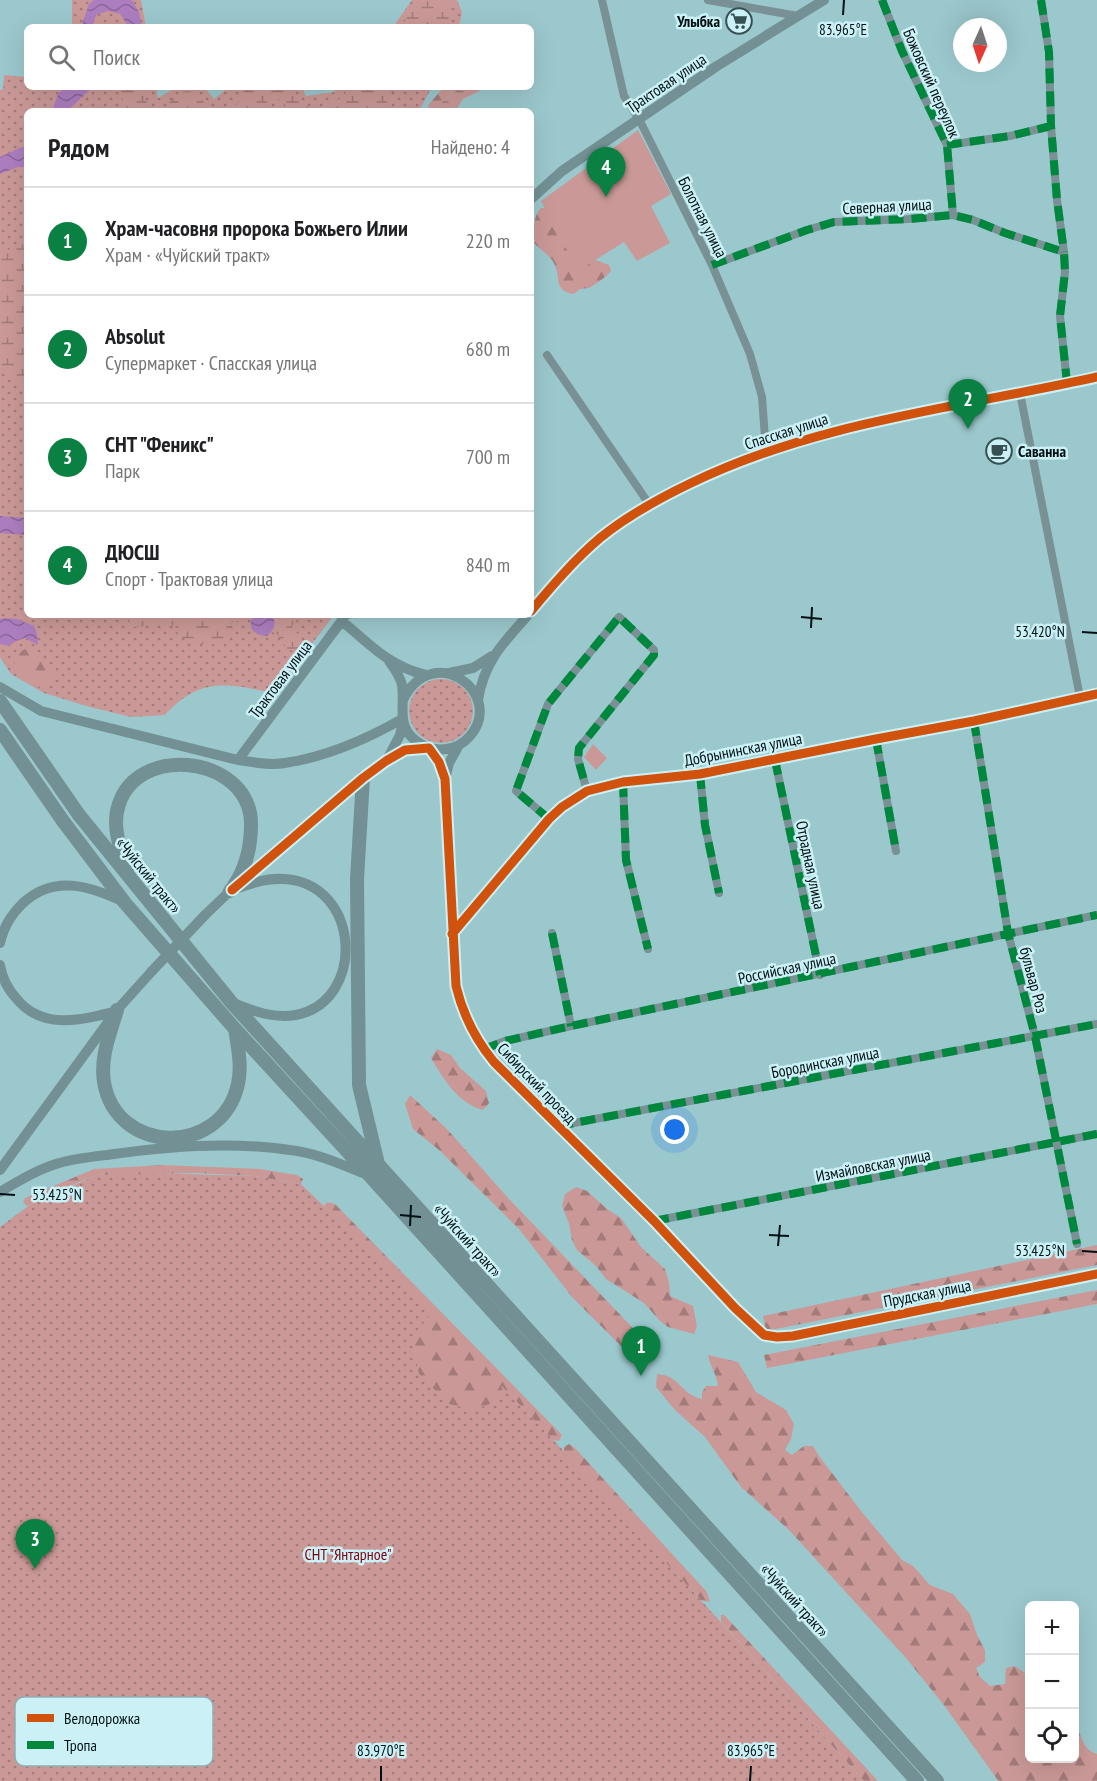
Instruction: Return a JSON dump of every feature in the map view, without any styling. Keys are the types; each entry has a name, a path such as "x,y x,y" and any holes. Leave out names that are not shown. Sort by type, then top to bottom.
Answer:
{"highway":[{"name":"«Чуйский тракт»","path":"0,701 78,815 231,1002 374,1171 917,1781"},
{"name":"«Чуйский тракт»","path":"0,730 63,821 125,903 235,1029 374,1171 938,1781"},
{"path":"128,876 118,842 116,824 118,804 123,795 136,780 155,770 165,766 190,765 228,779 248,807 251,824 249,848 239,876 231,890"},
{"path":"363,778 357,879 359,1084 374,1171"},
{"path":"117,1010 104,1053 104,1080 110,1103 122,1119 142,1132 156,1136 194,1135 204,1131 221,1117 238,1085 240,1058 235,1029"}],"street":[{"name":"Болотная улица","path":"602,0 624,96 639,119 712,265 750,354 759,381 766,452"},
{"path":"708,0 798,16"},
{"name":"Трактовая улица","path":"534,196 562,171 717,66 824,0"},
{"name":"Божовский переулок","path":"882,0 902,51 947,145 953,215"},
{"path":"1041,0 1049,52 1051,126 1064,252 1065,272 1060,316 1067,383"},
{"path":"947,145 1010,136 1051,126"},
{"name":"Северная улица","path":"712,265 834,222 953,215 974,219 1005,233 1064,252"},
{"path":"547,355 649,504"},
{"name":"Спасская улица","path":"534,608 599,539 649,504 710,474 766,452 837,429 916,411 1020,393 1097,376"},
{"path":"1020,393 1080,697"},
{"path":"549,819 516,791 548,704 619,617 654,650 654,655 579,748 578,759 587,791"},
{"name":"Трактовая улица","path":"238,760 344,618"},
{"path":"344,618 389,661 403,669 426,675"},
{"path":"403,700 413,685 426,675 473,668 492,656 525,618"},
{"path":"0,1170 117,1010 231,890 386,760 405,750 429,748 443,750 459,745 472,734 479,717 478,700 482,679 492,656"},
{"path":"386,760 398,741 403,720 400,679 389,661"},
{"path":"449,673 467,683 478,700"},
{"path":"0,687 41,711 238,760 275,764 303,760 354,742 403,720"},
{"name":"Добрынинская улица","path":"452,934 549,819 562,807 587,791 623,782 700,774 775,760 974,722 1097,694"},
{"path":"403,720 411,736 429,748"},
{"name":"бульвар Роз","path":"974,722 1008,933 1035,1036 1077,1244"},
{"path":"876,739 896,851"},
{"name":"Сибирский проезд","path":"459,745 449,763 445,779 452,934 456,986 461,1007 484,1049 654,1221 735,1308 764,1335"},
{"name":"Сибирский проезд","path":"429,748 439,762 445,779"},
{"name":"Отрадная улица","path":"775,760 820,975"},
{"path":"700,774 705,825 719,893"},
{"path":"623,782 626,860 648,949"},
{"path":"231,890 261,880 284,879 304,883 319,891 332,906 343,926 346,945 345,960 335,985 321,1002 305,1012 296,1015 270,1015 256,1013 231,1002"},
{"path":"0,943 6,923 13,914 28,899 43,889 69,885 86,887 125,903"},
{"name":"Российская улица","path":"484,1049 505,1041 571,1026 1097,915"},
{"path":"552,933 571,1026"},
{"path":"0,965 9,990 20,1004 38,1016 57,1021 73,1021 117,1010"},
{"name":"Бородинская улица","path":"558,1126 1097,1024"},
{"name":"Измайловская улица","path":"654,1221 1097,1134"},
{"path":"0,1192 25,1176 53,1164 131,1151 182,1147 238,1146 291,1150 374,1171"},
{"name":"Прудская улица","path":"764,1335 793,1336 1097,1274"}],"green space":[{"path":"72,0 141,0 145,24 72,24"},
{"path":"412,0 457,0 462,12 460,24 395,24"},
{"path":"418,0 447,0 451,7 452,24 403,24"},
{"path":"4,75 24,77 24,90 157,90 158,98 172,90 206,90 214,99 225,90 303,90 306,96 334,92 334,90 430,90 421,108 24,108 24,618 332,618 274,693 242,687 215,686 191,694 178,702 165,715 131,717 44,693 11,674 0,657 0,90 3,89"},
{"path":"120,90 143,90 147,103 158,108 125,108"},
{"path":"244,90 294,90 295,96 311,108 286,108 283,101 277,99 269,100 262,108 235,108"},
{"path":"348,90 394,90 385,108 321,108 335,102"},
{"path":"441,90 457,90 436,108 428,108"},
{"path":"457,90 482,90 463,99 457,108 436,107"},
{"path":"186,91 195,93 206,108 162,108 174,97"},
{"path":"638,130 671,194 651,206 670,243 637,261 624,242 578,271 541,201"},
{"path":"541,208 554,208 590,258 609,265 611,271 609,274 589,288 580,289 574,294 562,290 552,260 534,243 535,220"},
{"path":"24,244 24,386 14,381 0,365 0,251 5,253 12,246"},
{"path":"129,618 242,618 240,621 232,622 224,640 214,644 188,640 178,635 176,627 170,624 133,627"},
{"path":"273,618 298,618 291,627 301,637 302,644 298,649 288,650 277,634 271,632 274,628"},
{"path":"28,648 54,668 56,677 50,686 32,685 14,667 18,655"},
{"path":"435,679 447,679 464,688 471,699 473,711 471,723 464,734 447,743 435,743 423,738 414,729 409,717 409,705 414,693 423,684"},
{"path":"593,744 607,758 596,770 584,757"},
{"path":"437,1049 451,1055 460,1068 486,1091 489,1103 483,1110 466,1102 447,1082 431,1058"},
{"path":"410,1095 447,1129 509,1199 631,1326 647,1348 644,1357 631,1356 572,1297 519,1229 439,1150 413,1129 405,1104"},
{"path":"162,1165 260,1169 297,1175 303,1179 301,1184 255,1176 198,1173 97,1175 27,1206 23,1202 25,1198 94,1169"},
{"name":"СНТ \"Янтарное\"","path":"147,1173 255,1176 301,1184 447,1328 518,1402 864,1781 0,1781 0,1227 31,1204 97,1175"},
{"path":"576,1187 587,1191 621,1218 641,1247 665,1269 670,1296 693,1306 697,1326 694,1334 668,1327 644,1303 606,1279 596,1266 577,1250 562,1206 565,1194"},
{"path":"327,1202 335,1204 562,1435 559,1441 553,1440 502,1386 494,1402 475,1410 449,1404 419,1374 412,1341 415,1333 431,1314 324,1206"},
{"path":"1097,1245 1097,1265 766,1331 763,1316"},
{"path":"1097,1290 1097,1304 767,1368 764,1355"},
{"path":"708,1355 738,1362 756,1392 786,1410 794,1424 791,1439 785,1450 792,1455 804,1446 813,1446 861,1511 902,1560 913,1566 930,1585 953,1594 970,1614 985,1650 985,1662 976,1668 980,1677 990,1686 1005,1684 1006,1668 1015,1666 1025,1673 1025,1763 1079,1763 1079,1732 1085,1746 1097,1754 1097,1781 999,1781 997,1779 943,1704 906,1658 789,1530 741,1487 705,1437 675,1410 656,1387 657,1374 665,1375 676,1381 689,1394 702,1399 702,1392 706,1386 718,1386"},
{"path":"569,1444 707,1592 710,1602 701,1600 564,1453 564,1447"},
{"path":"721,1615 727,1618 878,1781 864,1781 721,1622"}],"water":[{"path":"94,0 132,0 139,12 141,24 127,24 120,14 108,11 96,15 93,24 82,24 89,4"},
{"path":"62,90 90,90 70,108 53,108 58,94"},
{"path":"24,147 24,167 0,174 0,157"},
{"path":"0,516 24,518 24,535 0,533"},
{"path":"273,618 274,627 267,636 262,636 252,629 252,619"},
{"path":"0,619 18,619 34,626 38,645 25,638 9,646 0,644"}],"marked path":[{"path":"882,0 902,51 947,145 953,215"},
{"path":"1041,0 1049,52 1051,126 1064,252"},
{"path":"947,145 1010,136 1051,126"},
{"path":"712,265 834,222 953,215 973,220 1064,252 1065,272 1060,316 1067,383"},
{"path":"549,819 516,791 548,704 619,617 654,650 654,655 579,748 578,759 587,791"},
{"path":"974,721 1008,933 1035,1036 1077,1244"},
{"path":"876,739 896,851"},
{"path":"775,760 820,975"},
{"path":"700,774 705,825 719,893"},
{"path":"623,782 626,860 648,949"},
{"path":"484,1049 505,1041 571,1026 1097,915"},
{"path":"552,933 571,1026"},
{"path":"558,1126 1097,1024"},
{"path":"654,1221 1097,1134"}],"cycle path":[{"path":"534,607 555,582 610,530 666,496 738,463 788,445 890,418 1097,377"},
{"path":"452,934 549,819 562,807 587,791 623,782 700,774 974,721 1097,694"},
{"path":"232,890 386,761 405,750 429,748 439,762 445,779 456,986 462,1007 475,1035 494,1062 654,1221 735,1308 764,1335 793,1336 1097,1274"}],"place":[{"name":"Улыбка","path":"739,21"},
{"name":"ДЮСШ","path":"606,197"},
{"name":"Absolut","path":"968,429"},
{"name":"Саванна","path":"999,451"},
{"name":"Храм-часовня пророка Божьего Илии","path":"641,1376"},
{"name":"СНТ \"Феникс\"","path":"35,1569"}]}
